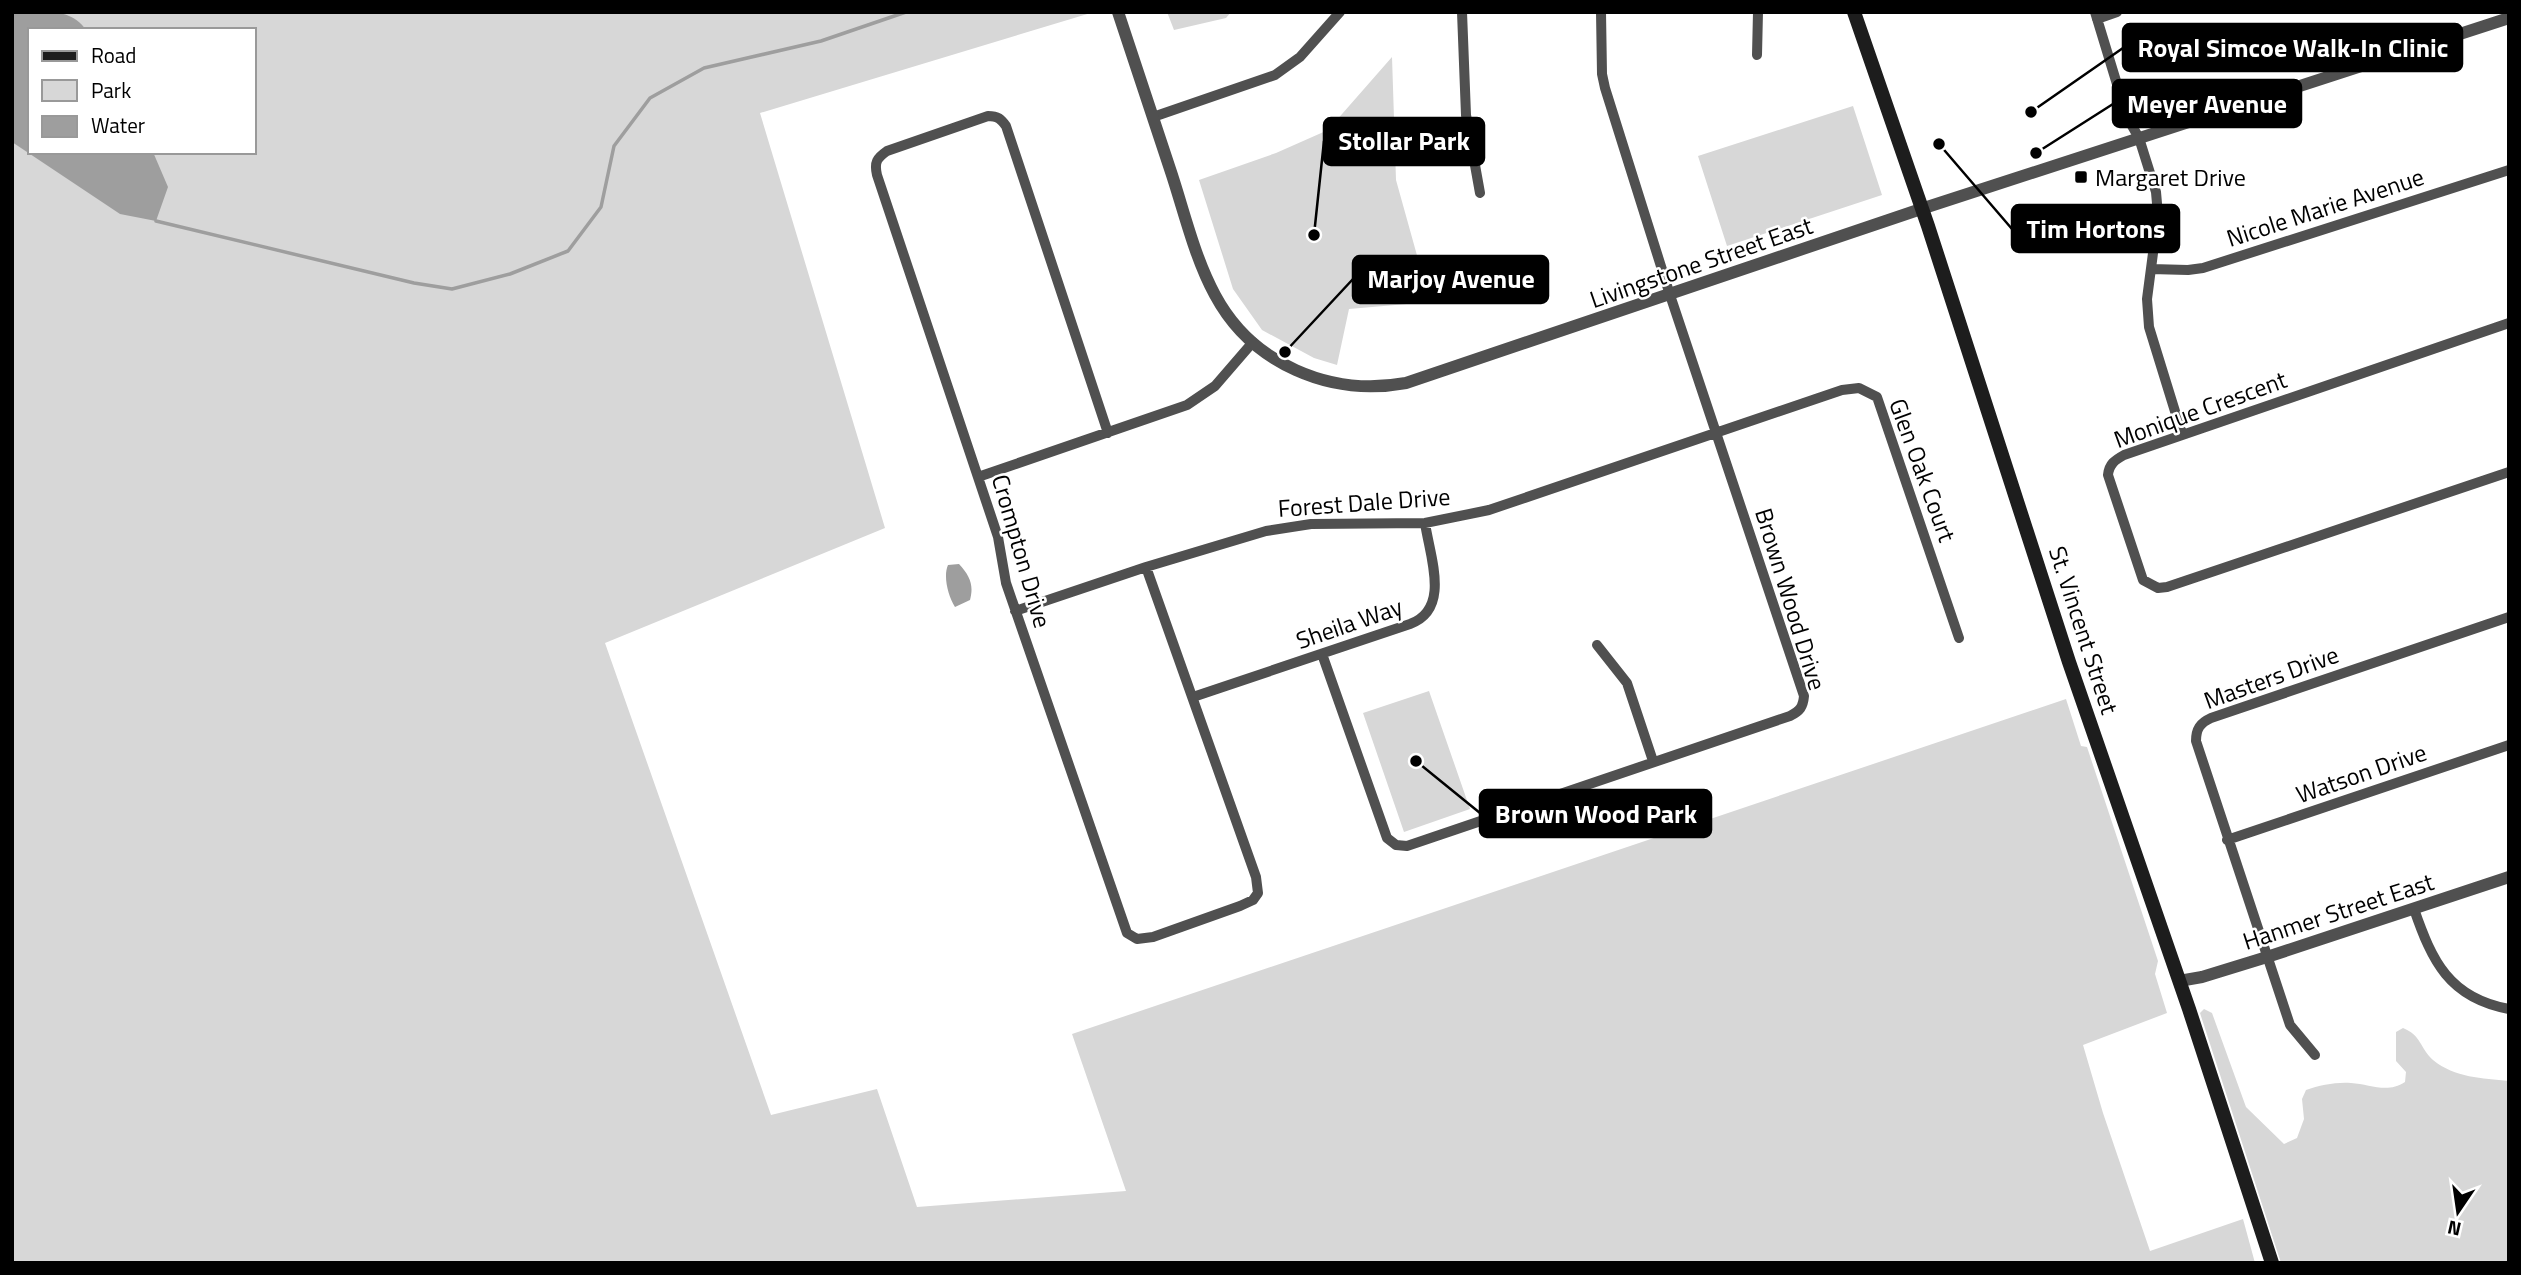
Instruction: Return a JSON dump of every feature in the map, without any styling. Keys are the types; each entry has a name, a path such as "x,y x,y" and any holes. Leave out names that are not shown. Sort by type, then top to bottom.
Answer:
{"main road":[{"name":"St. Vincent Street","path":"1854,12 2272,1263"}],"street":[{"name":"Livingstone Street East","path":"1118,12 1208,280 1227,314 1253,342 1291,368 1321,380 1355,387 1387,387 1406,383 1922,209 2509,18"},
{"path":"1153,117 1275,75 1300,57 1340,12"},
{"path":"1462,12 1466,115 1480,193"},
{"name":"Brown Wood Drive","path":"1322,654 1387,838 1396,845 1408,846 1790,716 1799,712 1803,704 1804,696 1670,295 1605,88 1602,74 1601,12"},
{"path":"1757,55 1758,12"},
{"path":"2117,12 2096,16 2127,117 2139,138 2157,200 2158,221 2147,299 2149,327 2182,434"},
{"name":"Crompton Drive","path":"1108,433 1006,126 1001,119 988,116 887,150 877,157 875,166 998,537 1006,583 1015,611 1128,933 1137,939 1153,937 1240,906 1253,900 1258,893 1256,877 1146,567"},
{"name":"Nicole Marie Avenue","path":"2151,269 2188,270 2216,265 2509,170"},
{"name":"Monique Crescent","path":"2509,323 2182,434 2124,455 2109,467 2110,483 2143,580 2158,589 2509,472"},
{"path":"978,477 1176,410 1203,396 1253,342"},
{"name":"Glen Oak Court","path":"1716,434 1842,390 1859,388 1877,397 1959,638"},
{"name":"Forest Dale Drive","path":"1015,611 1245,536 1285,527 1311,524 1425,523 1489,510 1716,434"},
{"name":"Sheila Way","path":"1193,697 1425,617 1435,597 1425,523"},
{"name":"Masters Drive","path":"2315,1055 2290,1025 2227,840 2196,741 2196,733 2203,722 2509,617"},
{"path":"1597,646 1627,683 1653,761"},
{"name":"Watson Drive","path":"2227,840 2509,745"},
{"name":"Hanmer Street East","path":"2179,981 2202,977 2267,957 2509,877"},
{"path":"2414,909 2430,954 2447,977 2473,997 2509,1009"}],"green space":[{"path":"12,12 1094,12 760,113 885,528 605,643 771,1115 877,1089 917,1207 1126,1191 1072,1034 2066,699 2081,746 2087,747 2158,961 2155,974 2167,1013 2083,1045 2103,1113 2150,1251 2243,1219 2255,1263 12,1263"},
{"path":"1167,12 1231,12 1226,18 1174,30"},
{"path":"1392,57 1396,180 1430,302 1349,309 1337,365 1314,358 1262,330 1233,289 1199,180 1276,153 1328,130"},
{"path":"1853,106 1882,195 1727,246 1698,156"},
{"path":"1429,691 1470,809 1404,832 1363,713"},
{"path":"2204,1009 2212,1013 2246,1107 2284,1144 2297,1138 2304,1119 2302,1099 2306,1090 2340,1083 2385,1088 2405,1082 2406,1072 2396,1061 2396,1032 2403,1028 2417,1038 2433,1060 2441,1066 2469,1076 2509,1081 2509,1263 2281,1263 2200,1013"}],"water":[{"path":"43,11 71,17 84,28 28,28 28,153 12,142 12,12"},
{"path":"30,154 154,154 168,187 156,221 120,214"},
{"path":"959,564 970,581 972,590 970,600 955,607 948,592 946,575 948,565"}],"waterway":[{"path":"156,221 414,283 452,289 510,274 568,251 601,207 614,146 650,98 704,68 821,41 906,12"}],"place":[{"name":"Royal Simcoe Walk-In Clinic","path":"2031,112"},
{"name":"Tim Hortons","path":"1939,144"},
{"name":"Meyer Avenue","path":"2036,153"},
{"name":"Margaret Drive","path":"2081,177"},
{"name":"Stollar Park","path":"1314,235"},
{"name":"Marjoy Avenue","path":"1285,352"},
{"name":"Brown Wood Park","path":"1416,761"}]}
